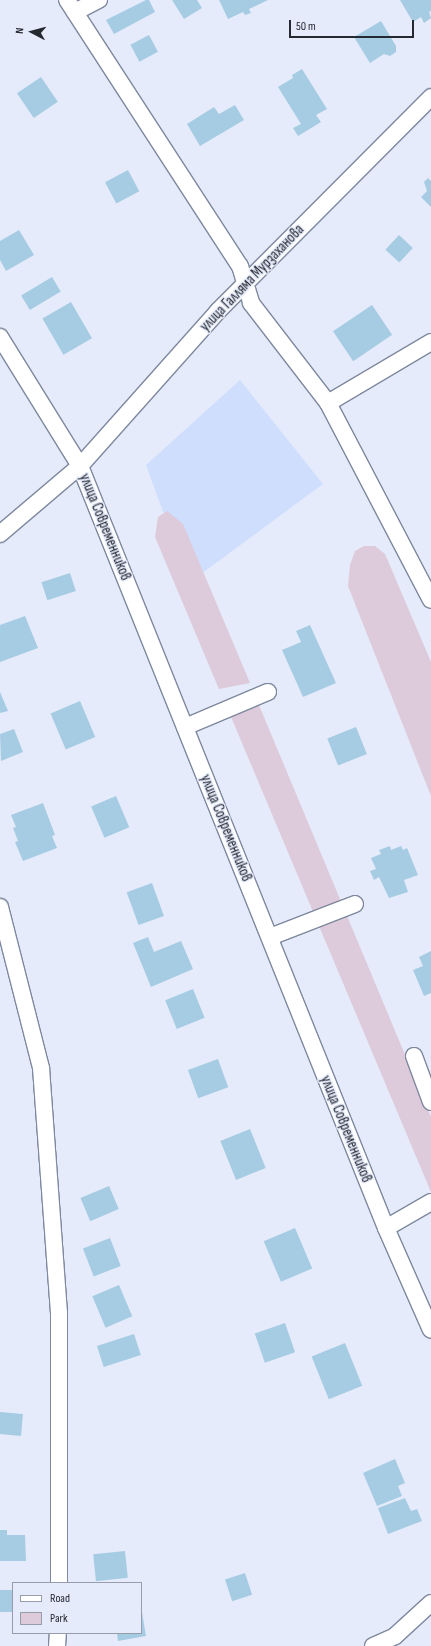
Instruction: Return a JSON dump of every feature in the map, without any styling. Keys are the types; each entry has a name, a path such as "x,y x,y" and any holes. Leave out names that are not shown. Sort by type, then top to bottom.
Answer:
{"street":[{"path":"99,0 71,6 240,266 244,285 251,303 328,403 431,600"},
{"name":"улица Галляма Мурзаханова","path":"0,534 80,466 244,285 431,97"},
{"name":"улица Современников","path":"0,337 80,466 386,1228 431,1330"},
{"path":"328,403 431,342"},
{"path":"185,726 268,692"},
{"path":"270,937 355,904"},
{"path":"0,907 40,1068 59,1312 59,1582"},
{"path":"414,1056 431,1102"},
{"path":"386,1228 431,1202"},
{"path":"374,1646 395,1636 431,1603"},
{"path":"57,1646 58,1634"}],"shaded area":[{"path":"240,380 323,484 189,583 146,465"}],"green space":[{"path":"167,511 183,524 250,683 219,689 155,537 158,517"},
{"path":"364,546 375,546 385,554 431,662 431,796 348,586 350,565 355,551"},
{"path":"256,698 431,1117 431,1192 226,705"}],"building":[{"path":"146,0 149,0 155,12 114,34 106,20"},
{"path":"172,0 197,0 202,8 184,19"},
{"path":"219,0 268,0 249,9 251,13 245,15 243,12 228,19"},
{"path":"400,0 431,0 431,11 429,12 431,18 424,23 421,17 413,22"},
{"path":"381,21 396,46 396,52 390,56 384,54 370,63 354,37"},
{"path":"149,35 158,52 139,62 130,45"},
{"path":"302,69 327,109 316,115 321,122 298,136 293,128 301,124 278,87 293,78 292,75"},
{"path":"41,77 58,102 34,118 17,93"},
{"path":"235,105 244,120 200,146 187,124 214,107 219,114"},
{"path":"128,170 139,191 116,203 105,182"},
{"path":"428,178 431,181 431,207 421,197 427,191 424,182"},
{"path":"19,230 34,255 6,271 0,260 0,241"},
{"path":"399,235 413,248 399,263 385,250"},
{"path":"52,277 61,292 30,310 21,296"},
{"path":"71,302 92,338 63,355 42,318"},
{"path":"372,305 392,335 353,361 333,331"},
{"path":"70,573 76,591 47,600 41,582"},
{"path":"25,616 38,648 0,662 0,625"},
{"path":"310,625 336,683 303,697 282,650 301,642 296,631"},
{"path":"0,692 8,711 0,713"},
{"path":"80,701 95,737 66,749 51,714"},
{"path":"356,727 367,754 338,766 327,739"},
{"path":"14,729 23,752 1,761 0,734"},
{"path":"116,796 129,827 104,838 91,807"},
{"path":"43,803 55,835 52,836 57,848 23,861 15,842 18,841 13,828 16,827 11,815"},
{"path":"390,846 391,850 401,846 403,850 407,848 418,875 404,880 408,892 389,898 379,877 374,880 370,871 376,869 371,858 381,854 379,850"},
{"path":"152,883 164,916 139,925 127,892"},
{"path":"148,937 154,952 181,941 193,969 151,987 133,943"},
{"path":"431,951 431,993 424,996 413,970 423,966 419,957"},
{"path":"193,989 205,1018 177,1029 165,1000"},
{"path":"218,1059 228,1087 198,1098 188,1070"},
{"path":"250,1129 266,1168 236,1180 220,1141"},
{"path":"109,1186 119,1209 90,1221 80,1198"},
{"path":"295,1228 312,1269 281,1282 264,1241"},
{"path":"110,1238 121,1266 94,1276 83,1248"},
{"path":"119,1285 132,1316 106,1328 92,1296"},
{"path":"285,1323 295,1352 265,1363 255,1333"},
{"path":"134,1334 141,1355 104,1367 97,1346"},
{"path":"345,1343 362,1386 329,1399 312,1356"},
{"path":"0,1412 23,1414 21,1436 0,1434"},
{"path":"395,1459 405,1483 398,1486 402,1496 377,1506 363,1473"},
{"path":"405,1498 411,1511 417,1509 422,1521 388,1534 378,1508"},
{"path":"0,1530 7,1530 7,1535 25,1535 26,1561 0,1561"},
{"path":"125,1551 128,1578 96,1581 93,1554"},
{"path":"245,1573 252,1595 232,1601 225,1579"},
{"path":"0,1590 12,1590 12,1612 0,1612"},
{"path":"142,1612 146,1636 118,1641 117,1634 142,1634"}]}
